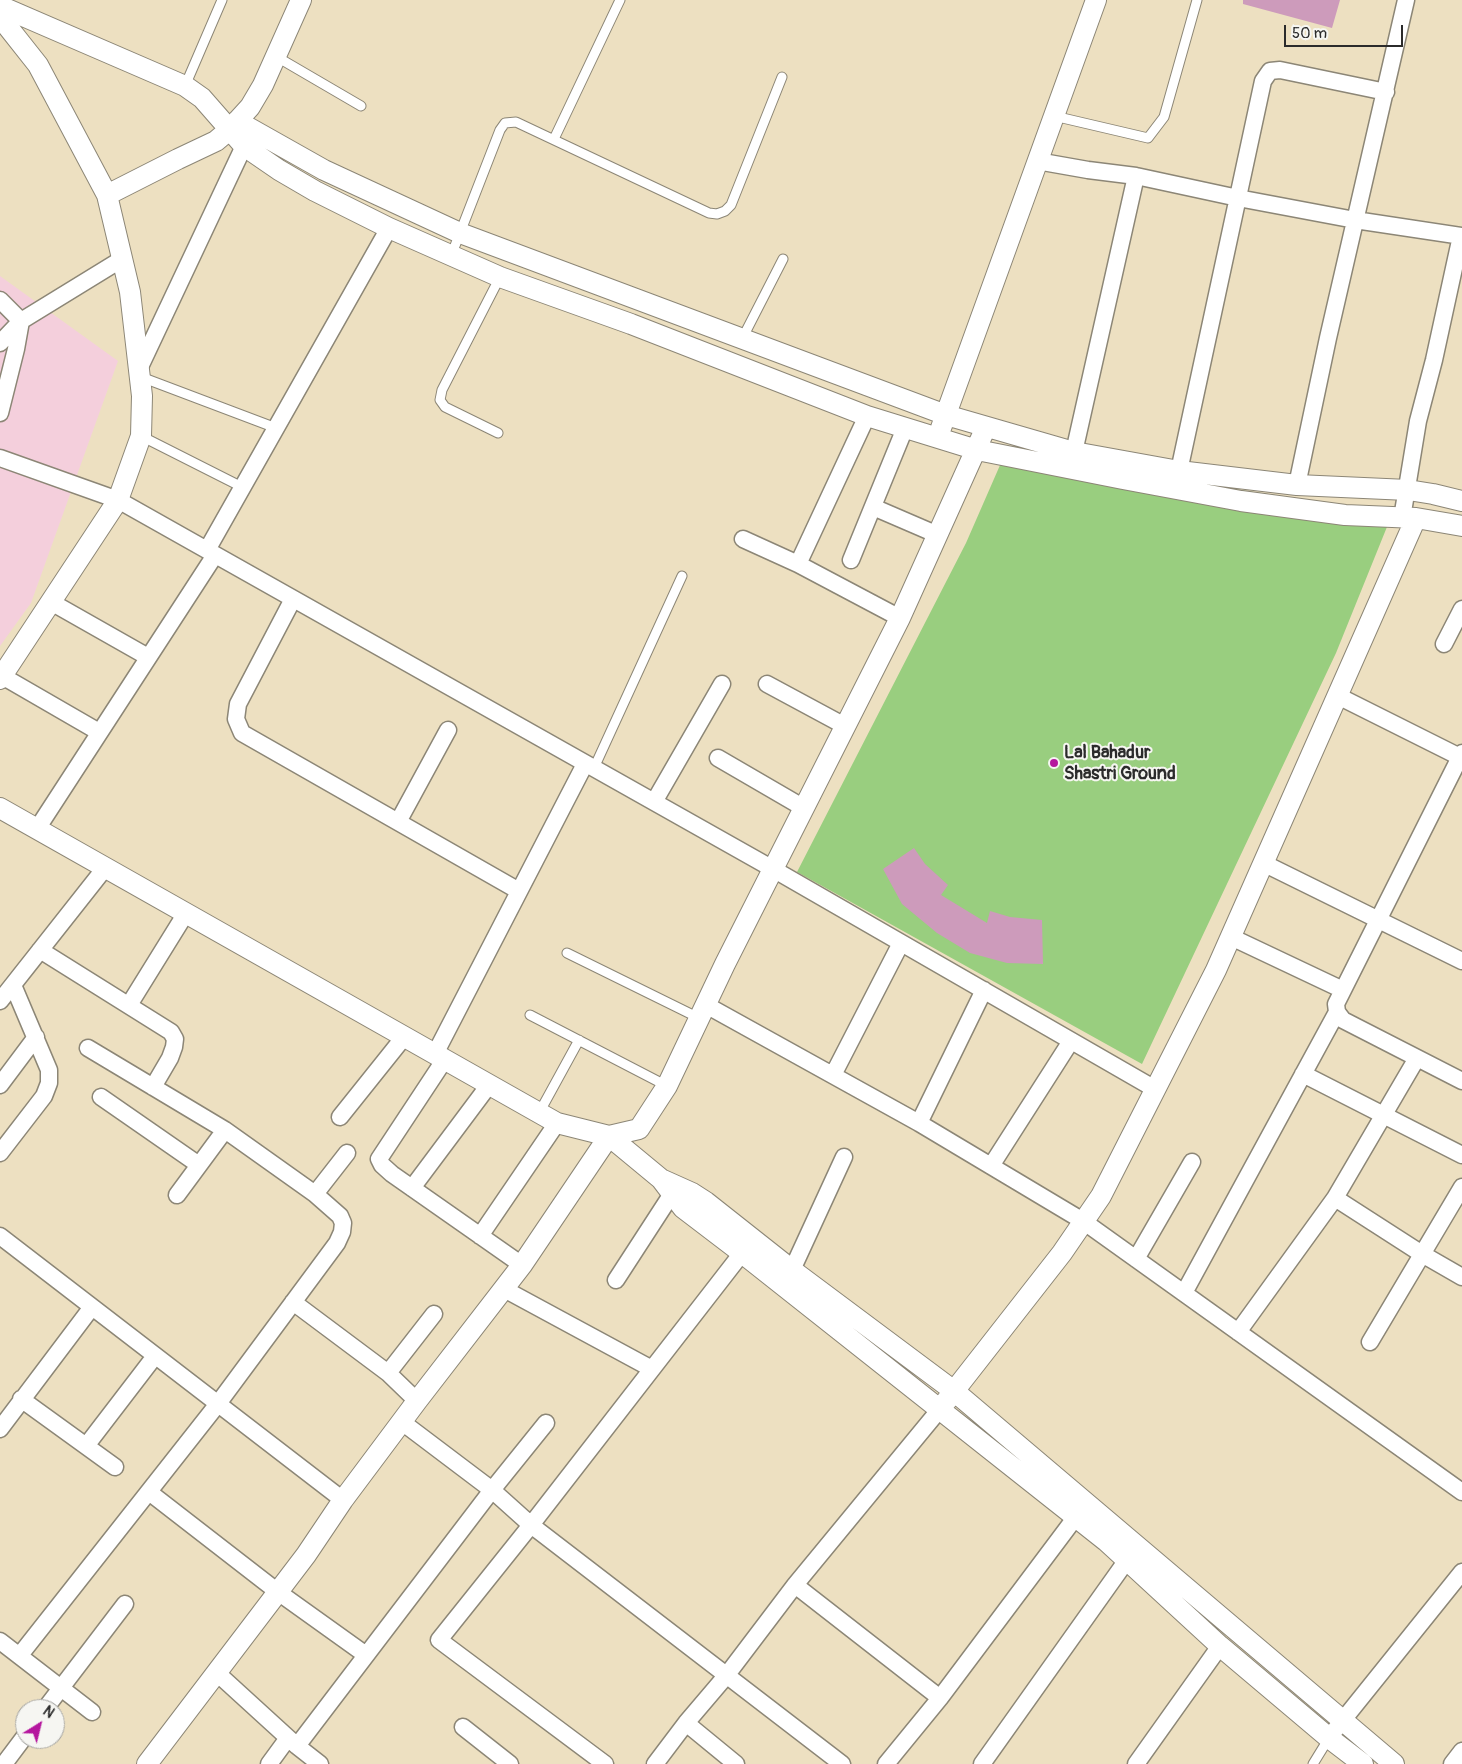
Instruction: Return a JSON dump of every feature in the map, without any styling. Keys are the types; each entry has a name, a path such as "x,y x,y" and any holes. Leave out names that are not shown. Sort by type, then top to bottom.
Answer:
{"street":[{"path":"107,195 216,141 233,125 250,107 263,85 302,0"},
{"path":"937,439 1096,0"},
{"path":"1297,485 1355,220 1406,0"},
{"path":"0,6 184,86 202,98 233,125 324,170 460,233 946,415 1074,452 1179,471 1297,485 1408,490 1462,501"},
{"path":"0,16 38,66 107,195 130,292 142,396 141,436 118,500 1,677 99,732"},
{"path":"1179,471 1263,81 1270,71 1280,70 1386,92"},
{"path":"233,125 244,146 279,170 315,191 451,256 867,416 937,439 977,450 1241,501 1345,515 1409,518 1462,526"},
{"path":"140,373 244,146"},
{"path":"655,1764 686,1723 726,1676 795,1585 940,1409 1062,1253 1101,1196 1231,937 1338,696 1409,518 1408,490 1418,421 1462,236 1355,220 1136,176 1037,161"},
{"path":"1074,452 1136,176"},
{"path":"36,829 148,657 211,552 242,487 389,228"},
{"path":"0,343 21,321 122,259"},
{"path":"0,300 21,321"},
{"path":"0,413 21,321"},
{"path":"798,564 867,416"},
{"path":"147,1764 306,1555 343,1500 417,1401 504,1289 609,1136 639,1129 667,1086 773,869 900,618 986,427"},
{"path":"851,560 905,428"},
{"path":"0,458 118,500 773,869 1155,1089"},
{"path":"873,507 938,534"},
{"path":"743,540 798,564 900,618"},
{"path":"293,599 238,704 236,719 242,733 519,891"},
{"path":"51,602 148,657"},
{"path":"1444,644 1462,609"},
{"path":"654,802 722,684"},
{"path":"767,684 845,726"},
{"path":"1338,696 1461,756 1336,1004 1337,1012 1343,1020 1462,1081"},
{"path":"398,822 448,730"},
{"path":"718,758 804,808"},
{"path":"522,1264 392,1174 382,1165 379,1159 440,1057 519,891 590,766"},
{"path":"0,808 557,1123 609,1136 670,1186 706,1202 792,1270 954,1391 1394,1764"},
{"path":"1263,863 1462,960"},
{"path":"0,1001 105,868"},
{"path":"129,1005 186,914"},
{"path":"1231,937 1343,990"},
{"path":"833,1075 901,943"},
{"path":"40,950 171,1032 175,1039 174,1047 170,1058 153,1086"},
{"path":"0,1153 44,1096 49,1083 49,1070 13,985"},
{"path":"919,1123 984,990"},
{"path":"703,1011 833,1075 919,1123 1083,1222 1462,1492"},
{"path":"1184,1293 1337,1012"},
{"path":"0,1085 36,1037"},
{"path":"340,1117 404,1037"},
{"path":"991,1166 1071,1041"},
{"path":"20,1655 217,1405 338,1243 342,1232 343,1223 340,1216 315,1194 225,1130 88,1048"},
{"path":"1238,1332 1335,1198 1418,1058"},
{"path":"1303,1074 1462,1155"},
{"path":"412,1188 489,1084"},
{"path":"101,1097 199,1165"},
{"path":"480,1236 557,1123"},
{"path":"177,1195 225,1130"},
{"path":"315,1194 347,1153"},
{"path":"792,1270 844,1157"},
{"path":"1136,1259 1192,1162"},
{"path":"670,1186 683,1208 1106,1541 1220,1646 1329,1738 1363,1764"},
{"path":"616,1280 670,1186"},
{"path":"1370,1342 1462,1187"},
{"path":"1335,1198 1422,1254 1462,1277"},
{"path":"0,1236 217,1405 343,1500"},
{"path":"605,1764 439,1640 531,1525 742,1253"},
{"path":"504,1289 652,1369"},
{"path":"293,1302 388,1373 417,1401"},
{"path":"0,1429 92,1308"},
{"path":"388,1373 434,1314"},
{"path":"86,1446 155,1356"},
{"path":"21,1400 115,1467"},
{"path":"402,1422 492,1490 531,1525 842,1764"},
{"path":"270,1764 293,1742 366,1655 492,1490 546,1423"},
{"path":"149,1492 278,1592 366,1655"},
{"path":"886,1764 940,1698 1076,1518"},
{"path":"982,1764 1128,1560"},
{"path":"1329,1738 1462,1572"},
{"path":"795,1585 940,1698"},
{"path":"52,1699 125,1604"},
{"path":"0,1641 92,1712"},
{"path":"1136,1764 1220,1646"},
{"path":"217,1673 320,1764"},
{"path":"686,1723 736,1764"},
{"path":"463,1727 510,1764"},
{"path":"4,1764 15,1749"},
{"path":"1452,1764 1462,1751"}],"lane":[{"path":"184,86 222,0"},
{"path":"554,139 620,0"},
{"path":"1053,116 1148,138 1164,117 1198,0"},
{"path":"276,57 361,106"},
{"path":"451,256 500,130 506,123 516,122 709,213 717,214 725,211 731,205 782,77"},
{"path":"742,339 783,259"},
{"path":"498,433 445,407 440,400 442,390 500,276"},
{"path":"140,373 276,428"},
{"path":"141,436 242,487"},
{"path":"590,766 682,576"},
{"path":"567,953 703,1011"},
{"path":"530,1015 667,1086"},
{"path":"539,1112 578,1040"},
{"path":"1313,1764 1329,1738"}],"shaded area":[{"path":"0,276 118,361 31,603 0,646"}],"green space":[{"path":"1004,456 1393,512 1336,653 1142,1064 797,872 966,543"}],"building":[{"path":"1243,0 1340,0 1332,28 1243,4"},
{"path":"914,848 925,864 948,885 941,895 987,923 990,911 1010,917 1042,920 1043,964 1007,963 970,953 937,933 902,904 883,869"}],"place":[{"name":"Lal Bahadur Shastri Ground","path":"1054,763"}]}
